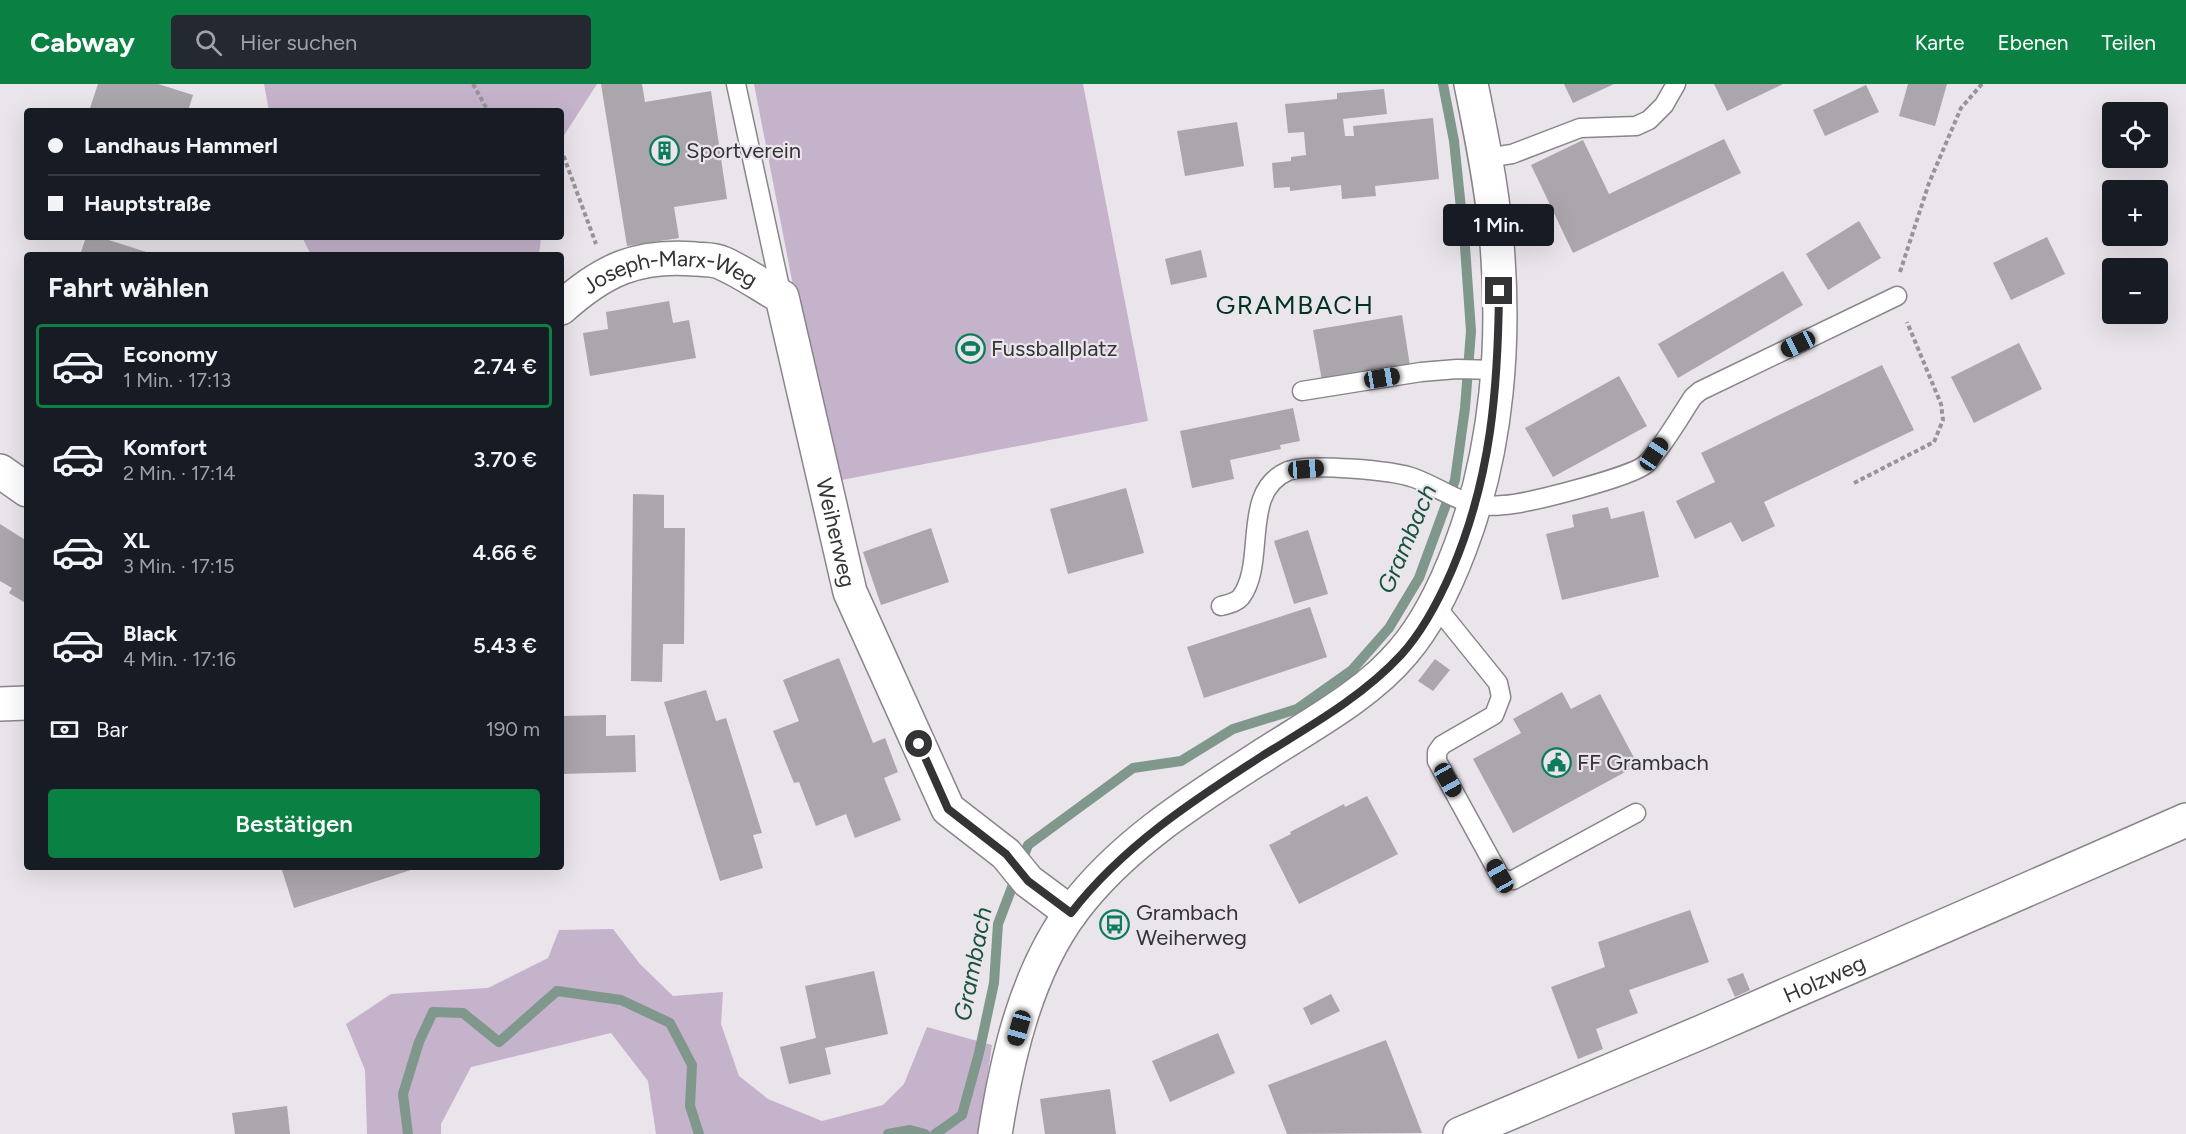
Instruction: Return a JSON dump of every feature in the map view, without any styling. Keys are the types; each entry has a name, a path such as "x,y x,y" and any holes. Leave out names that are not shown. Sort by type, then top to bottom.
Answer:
{"street":[{"path":"995,1134 1009,1065 1024,1009 1052,944 1071,913 1102,877 1126,854 1173,816 1330,712 1382,674 1419,631 1435,605 1455,563 1467,501 1489,445 1488,370 1499,291 1496,232 1486,158 1471,84"},
{"name":"Joseph-Marx-Weg","path":"564,305 608,274 634,262 671,257 720,261 782,297"},
{"name":"Weiherweg","path":"782,297 850,592 948,809 1006,854 1028,881 1071,913"},
{"path":"0,471 24,487"},
{"path":"0,704 24,703"},
{"name":"Holzweg","path":"1460,1134 1704,1031 2186,820"}],"lane":[{"name":"Weiherweg","path":"736,84 782,297"},
{"path":"1486,158 1512,154 1580,128 1636,126 1649,120 1664,105 1676,84"},
{"path":"1221,606 1235,602 1242,596 1250,574 1260,503 1273,480 1290,470 1365,469 1411,477 1467,501 1505,505 1548,496 1634,472 1646,464 1693,397 1700,391 1897,296"},
{"path":"1302,391 1421,372 1457,369 1488,370"},
{"path":"1435,605 1498,683 1502,697 1494,715 1442,745 1437,752 1437,761 1500,876 1506,880 1513,880 1636,813"}],"path":[{"path":"473,84 486,108"},
{"path":"564,157 608,274"}],"shaded area":[{"path":"264,84 597,84 564,135 564,108 268,108"},
{"name":"Fussballplatz","path":"754,84 1083,84 1148,421 831,482"},
{"path":"304,240 541,240 539,252 310,252"},
{"path":"613,929 640,964 673,996 723,992 721,1024 739,1076 768,1099 822,1121 883,1105 904,1084 927,1027 992,1045 979,1134 656,1134 648,1081 611,1033 471,1067 441,1124 441,1134 367,1134 365,1070 346,1024 391,994 488,988 548,958 559,930"}],"building":[{"path":"98,84 158,84 193,95 189,108 90,108"},
{"name":"Sportverein","path":"601,84 642,84 645,102 711,91 727,199 674,207 679,238 627,246"},
{"path":"1564,84 1614,84 1573,103"},
{"path":"1714,84 1783,84 1727,111"},
{"path":"1908,84 1947,84 1935,126 1899,116"},
{"path":"1866,85 1879,112 1825,136 1813,110"},
{"path":"1384,89 1387,114 1343,119 1345,136 1354,136 1353,126 1433,118 1439,179 1375,186 1376,196 1342,199 1341,185 1290,191 1290,187 1274,188 1272,163 1291,161 1291,157 1306,155 1304,132 1288,133 1285,104 1337,99 1337,93"},
{"path":"1237,122 1244,166 1185,176 1177,131"},
{"path":"1724,139 1741,173 1573,253 1531,165 1583,140 1609,194"},
{"path":"1859,221 1881,258 1828,290 1806,254"},
{"path":"2047,237 2065,274 2011,300 1993,263"},
{"path":"85,240 108,240 146,252 81,252"},
{"path":"1201,250 1207,277 1171,285 1165,259"},
{"path":"1783,271 1803,305 1678,378 1658,344"},
{"path":"669,301 673,323 689,320 696,358 590,376 583,333 608,329 606,312"},
{"path":"1402,315 1410,366 1322,381 1313,330"},
{"path":"2019,343 2042,389 1974,423 1951,377"},
{"path":"1882,365 1914,430 1764,502 1775,526 1742,542 1731,522 1695,539 1676,501 1715,482 1701,453"},
{"path":"1619,376 1647,426 1553,477 1525,428"},
{"path":"1293,408 1300,441 1280,445 1281,449 1230,460 1234,479 1192,488 1180,431"},
{"path":"1126,488 1144,553 1068,574 1050,509"},
{"path":"633,494 664,495 664,528 685,528 684,644 663,644 662,682 631,681"},
{"path":"1608,507 1611,519 1644,511 1659,577 1562,600 1546,534 1574,527 1572,515"},
{"path":"0,524 24,539 24,602 9,593 12,588 0,581"},
{"path":"931,528 949,582 881,605 863,552"},
{"path":"1308,530 1328,594 1294,604 1274,541"},
{"path":"1310,607 1327,657 1204,698 1187,647"},
{"path":"839,658 873,743 885,738 898,772 884,778 901,820 855,838 846,814 816,826 799,782 794,783 773,731 799,721 783,680"},
{"path":"1435,659 1450,670 1433,691 1418,681"},
{"path":"706,690 716,721 726,718 762,833 753,835 763,868 720,881 664,702"},
{"name":"FF Grambach","path":"1562,692 1571,709 1600,694 1638,765 1513,833 1473,759 1521,733 1513,719"},
{"path":"606,715 606,736 635,735 636,772 564,774 564,716"},
{"path":"1367,796 1398,854 1299,904 1269,845 1344,804 1345,807"},
{"path":"282,870 411,870 294,908"},
{"path":"1690,910 1709,962 1629,990 1638,1013 1596,1029 1603,1049 1578,1059 1551,987 1605,967 1598,942"},
{"path":"874,971 888,1034 825,1048 831,1074 789,1084 780,1047 816,1038 805,986"},
{"path":"1743,973 1750,990 1735,997 1727,979"},
{"path":"1331,994 1340,1011 1311,1025 1303,1008"},
{"path":"1218,1033 1235,1073 1170,1102 1152,1061"},
{"path":"1386,1040 1422,1133 1287,1134 1268,1085"},
{"path":"1110,1089 1116,1134 1045,1134 1040,1099"},
{"path":"287,1106 290,1134 235,1134 232,1113"}],"waterway":[{"name":"Grambach","path":"935,1134 962,1115 979,1053 994,983 998,924 1028,845 1133,768 1181,761 1233,729 1297,709 1352,670 1389,628 1419,578 1455,480 1465,408 1471,331 1454,141 1443,84"},
{"name":"Grambach","path":"408,1134 403,1094 419,1042 433,1012 463,1013 499,1042 557,991 621,1000 670,1023 692,1065 690,1106 699,1134"},
{"name":"Grambach","path":"888,1134 910,1130 925,1134"}],"place":[{"name":"Sportverein","path":"665,150"},
{"name":"Fussballplatz","path":"970,348"},
{"name":"FF Grambach","path":"1556,762"},
{"name":"Grambach Weiherweg","path":"1115,925"}],"district":[{"name":"GRAMBACH","path":"1295,305"}],"route":[{"path":"919,744 948,809 1006,854 1028,881 1071,913 1102,877 1151,832 1180,810 1330,712 1382,674 1402,653 1430,615 1445,586 1470,524 1482,482 1489,445 1498,346 1499,291"}]}
